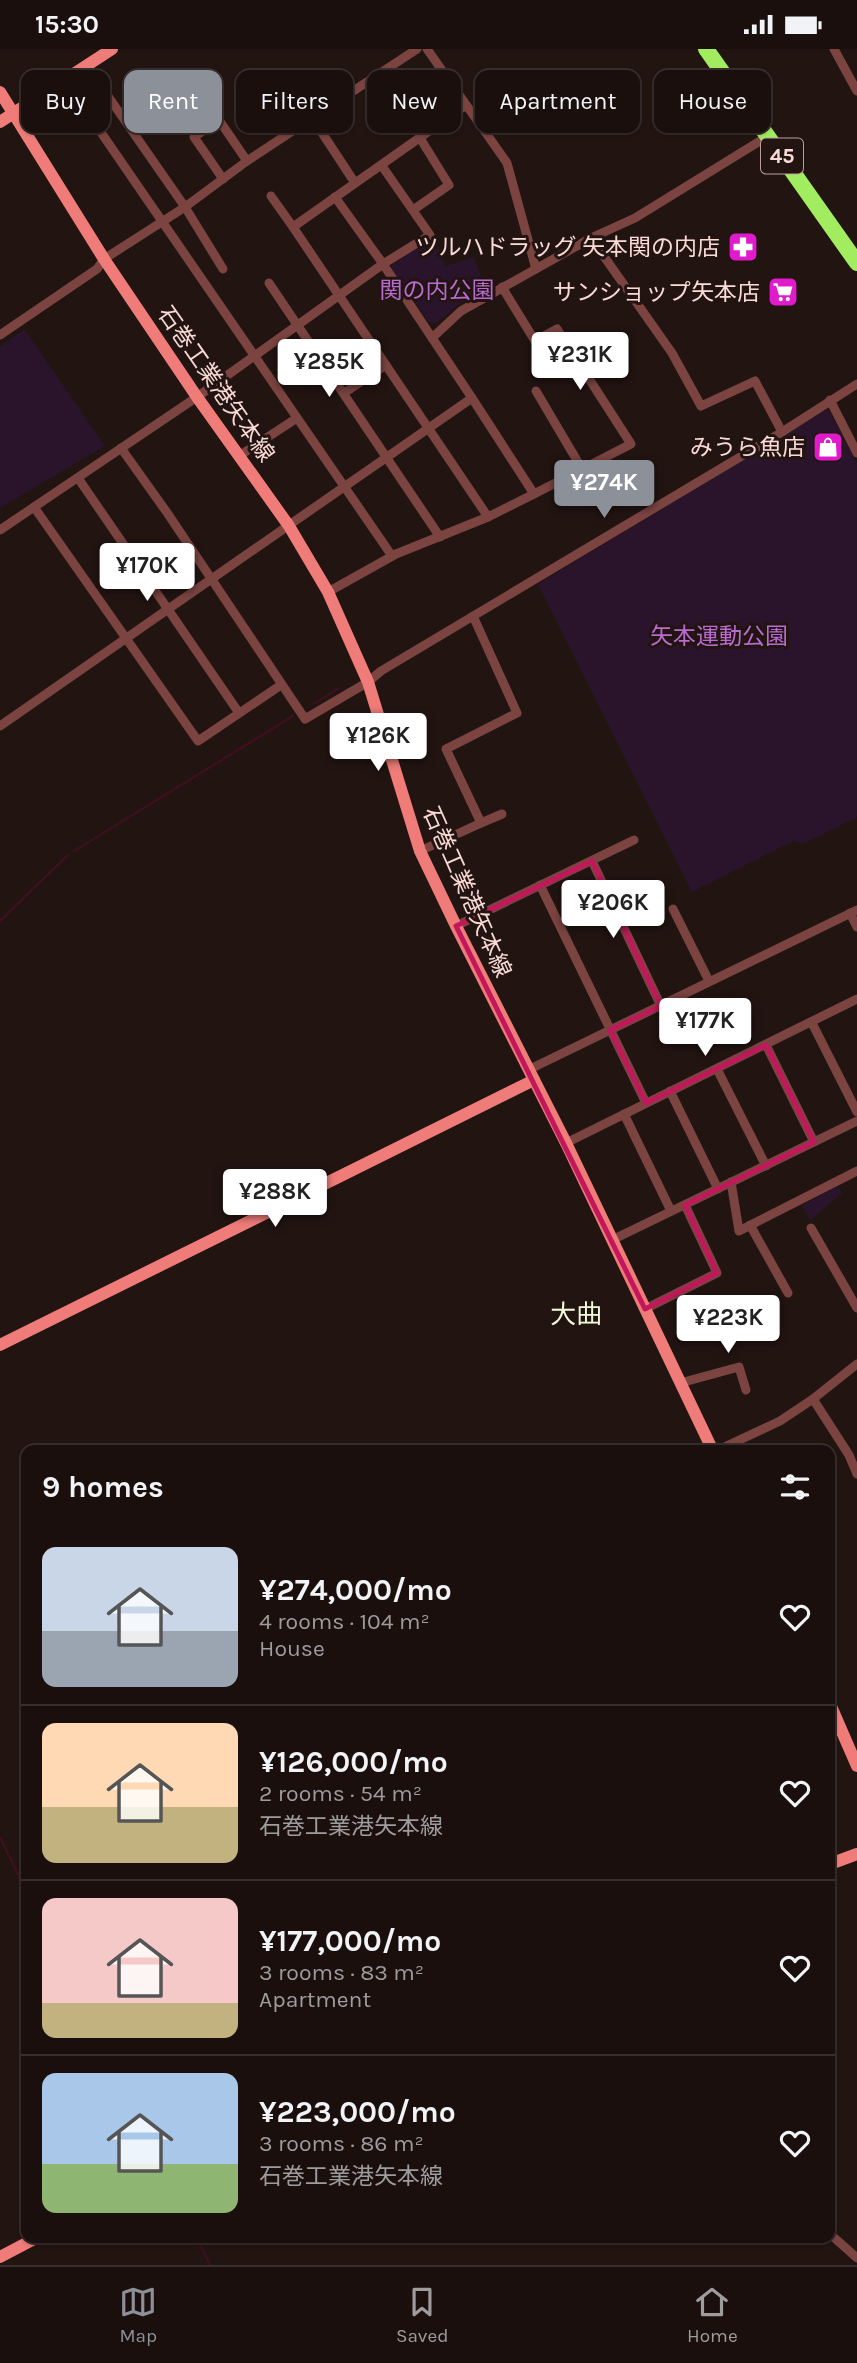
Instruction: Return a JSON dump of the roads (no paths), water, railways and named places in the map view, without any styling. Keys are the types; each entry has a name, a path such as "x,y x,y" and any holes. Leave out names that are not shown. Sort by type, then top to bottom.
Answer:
{"highway":[{"name":"45","path":"706,49 857,263"}],"main road":[{"path":"81,70 112,49"},
{"name":"石巻工業港矢本線","path":"0,92 104,259 197,397 289,526 328,592 368,681 420,851 566,1143 711,1445"},
{"path":"0,122 21,108"},
{"path":"0,1345 531,1075"},
{"path":"835,1715 857,1766"},
{"path":"835,1862 857,1853"},
{"path":"0,2257 27,2243"}],"street":[{"path":"353,92 417,49"},
{"path":"427,49 507,163 536,269"},
{"path":"834,49 856,85"},
{"path":"87,66 185,207 223,269"},
{"path":"293,227 467,106"},
{"path":"223,179 194,137 219,120 247,161"},
{"path":"101,133 392,556"},
{"path":"0,335 97,269 104,259 185,207 247,161 291,133"},
{"path":"322,133 355,183"},
{"path":"432,338 461,311 592,238 635,218 768,136"},
{"path":"413,210 449,185 420,138"},
{"path":"0,530 197,397 383,264 429,235 382,166"},
{"path":"271,196 488,517"},
{"path":"335,198 383,264 534,494"},
{"path":"592,238 673,353 702,405 754,381 782,432"},
{"path":"269,283 440,537"},
{"path":"328,592 392,556 488,517 631,443 556,329 536,341 502,287"},
{"path":"344,393 386,365"},
{"path":"121,448 305,719 782,432 857,384"},
{"path":"536,391 582,469"},
{"path":"0,726 472,398"},
{"path":"830,400 857,453"},
{"path":"239,456 297,418"},
{"path":"78,478 239,713"},
{"path":"34,507 198,741 281,685"},
{"path":"473,616 517,713 446,749 481,823"},
{"path":"420,851 502,814"},
{"path":"456,926 634,840"},
{"path":"592,861 661,1006"},
{"path":"540,885 646,1103"},
{"path":"673,909 709,981"},
{"path":"531,1075 610,1030 854,912 857,927"},
{"path":"566,1143 857,999"},
{"path":"812,1023 857,1112"},
{"path":"766,1045 814,1142"},
{"path":"717,1069 766,1166"},
{"path":"670,1091 718,1189"},
{"path":"624,1114 671,1211"},
{"path":"612,1240 857,1121"},
{"path":"732,1182 740,1231 857,1171"},
{"path":"645,1309 717,1273 685,1205"},
{"path":"750,1225 788,1293"},
{"path":"811,1228 857,1308"},
{"path":"680,1384 739,1363 746,1390"},
{"path":"727,1445 780,1421 857,1364"},
{"path":"813,1399 853,1453 857,1474"},
{"path":"835,2238 857,2258"}],"waterway":[{"path":"315,703 339,688"},
{"path":"74,851 293,716"},
{"path":"0,921 68,855"},
{"path":"0,1837 21,1881"},
{"path":"199,2243 210,2265"}],"place":[{"name":"ツルハドラッグ 矢本関の内店","path":"743,247"},
{"name":"サンショップ矢本店","path":"783,292"},
{"name":"みうら魚店","path":"828,447"}],"district":[{"name":"大曲","path":"576,1314"}],"park label":[{"name":"関の内公園","path":"437,290"},
{"name":"矢本運動公園","path":"719,636"}]}
